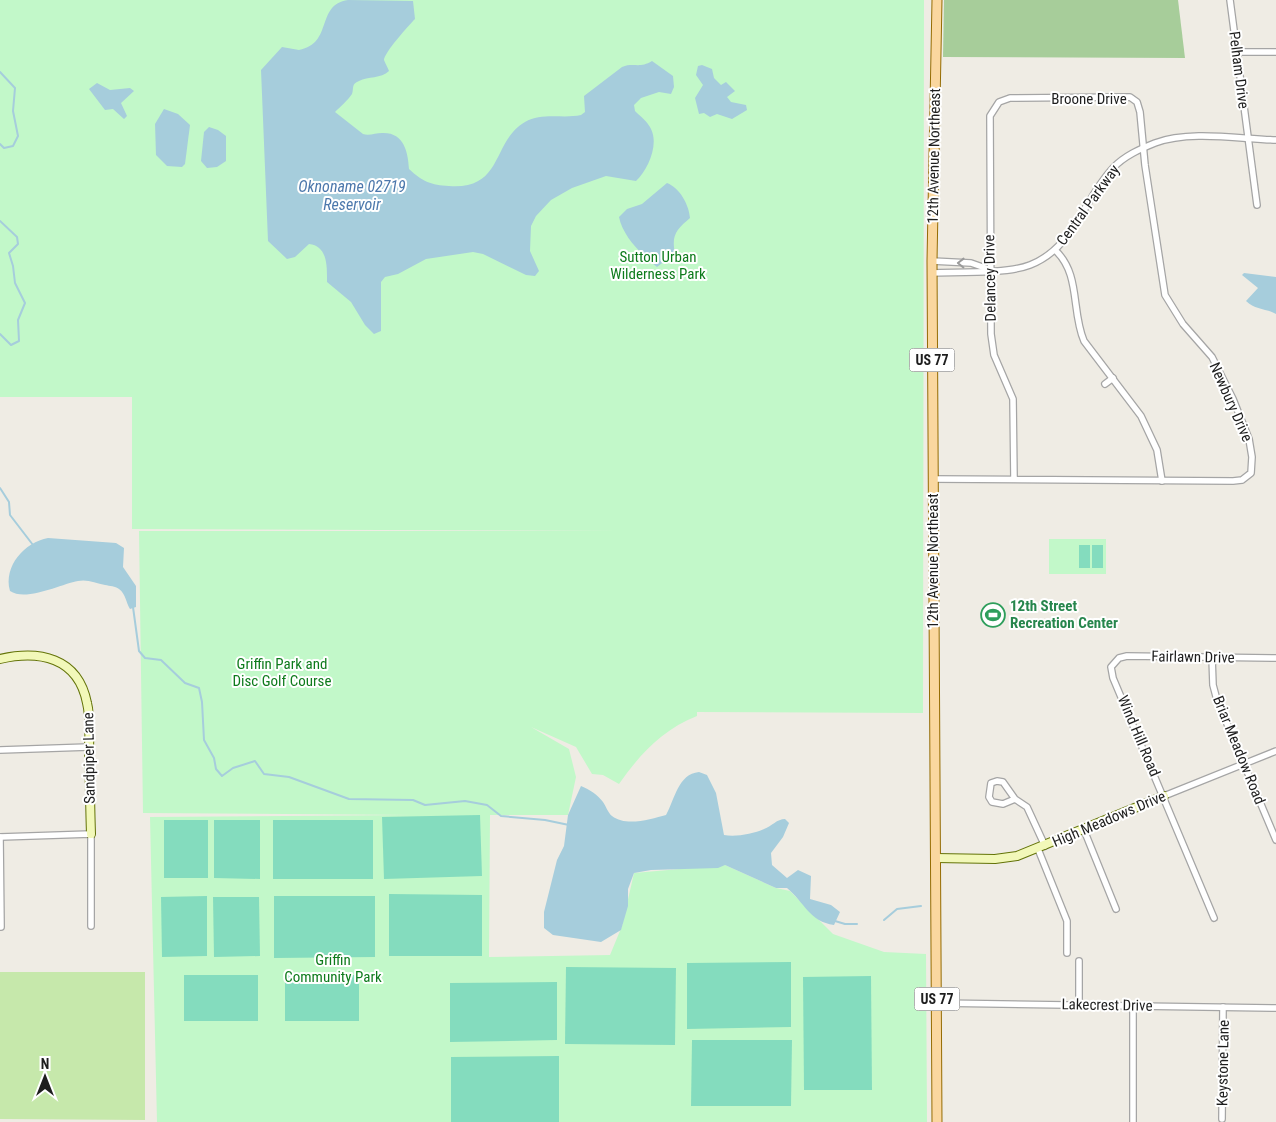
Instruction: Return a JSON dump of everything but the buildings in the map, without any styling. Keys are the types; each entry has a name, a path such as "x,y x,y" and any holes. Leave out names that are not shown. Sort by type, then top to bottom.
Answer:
{"main road":[{"name":"12th Avenue Northeast","path":"937,0 932,261 937,1122"}],"street":[{"name":"Pelham Drive","path":"1230,0 1257,205"},
{"path":"1236,52 1276,52"},
{"name":"Broone Drive","path":"1024,99 1130,97 1138,104 1145,147"},
{"name":"Delancey Drive","path":"1014,479 1013,400 992,351 990,116 996,105 1003,100 1024,99"},
{"name":"Central Parkway","path":"932,273 1027,266 1055,250 1069,236 1113,168 1126,157 1145,147 1178,138 1276,140"},
{"name":"Newbury Drive","path":"933,479 1242,480 1251,474 1252,457 1245,426 1217,365 1179,319 1165,296 1145,166 1145,147"},
{"path":"1055,250 1065,260 1071,274 1079,328 1084,341 1141,416 1155,443 1162,481"},
{"name":"Central Parkway","path":"932,261 971,263 990,270"},
{"path":"1105,384 1113,378"},
{"name":"Sandpiper Lane","path":"0,658 40,655 57,661 71,671 82,686 88,704 91,926"},
{"name":"Fairlawn Drive","path":"1112,664 1119,658 1127,656 1276,658"},
{"name":"Briar Meadow Road","path":"1212,658 1214,692 1276,840"},
{"name":"Wind Hill Road","path":"1112,664 1113,678 1214,918"},
{"path":"0,750 89,747"},
{"name":"High Meadows Drive","path":"936,858 995,859 1017,856 1084,830 1244,762 1276,751"},
{"path":"1015,800 1003,804 994,804 990,797 991,783 1003,782 1015,800 1023,803 1030,810 1067,921 1067,952"},
{"path":"1084,830 1116,908"},
{"path":"1,927 0,837 91,834"},
{"path":"1079,1005 1080,961"},
{"name":"Lakecrest Drive","path":"937,1004 1276,1008"},
{"path":"1133,1006 1133,1122"},
{"name":"Keystone Lane","path":"1222,1119 1224,1007"}],"green space":[{"path":"0,0 924,0 923,713 697,712 697,716 673,728 653,744 619,784 603,775 592,774 576,747 531,727 569,749 576,777 568,815 490,815 489,957 610,955 622,926 634,873 725,865 776,888 790,891 833,934 884,952 926,954 927,1122 157,1122 150,817 412,815 143,813 139,531 620,531 132,529 132,397 0,397"},
{"path":"944,0 1178,0 1185,58 943,57"},
{"path":"1049,539 1106,539 1106,574 1049,574"},
{"path":"1079,545 1090,545 1090,568 1079,568"},
{"path":"1092,545 1103,545 1103,568 1092,568"},
{"path":"480,815 482,876 384,879 382,817"},
{"path":"164,820 208,820 208,878 164,878"},
{"path":"214,820 260,820 260,879 214,878"},
{"path":"273,820 373,820 373,879 273,879"},
{"path":"389,894 482,895 482,956 389,956"},
{"path":"207,896 207,956 162,957 161,897"},
{"path":"274,896 375,896 375,957 274,958"},
{"path":"213,897 259,897 260,956 214,957"},
{"path":"791,962 791,1027 687,1029 687,963"},
{"path":"566,967 676,968 675,1045 565,1044"},
{"path":"0,972 145,972 145,1120 0,1119"},
{"path":"184,975 258,975 258,1021 184,1021"},
{"path":"285,975 359,975 359,1021 285,1021"},
{"path":"871,976 872,1090 804,1090 803,977"},
{"path":"557,982 557,1040 450,1042 450,983"},
{"path":"692,1040 792,1040 791,1106 691,1106"},
{"path":"559,1056 559,1122 451,1122 451,1057"}],"water":[{"name":"Oknoname 02719 Reservoir","path":"348,0 413,1 415,19 385,56 384,60 389,71 386,74 356,82 352,94 335,112 363,134 382,133 400,139 406,150 409,169 423,180 432,184 449,186 467,185 479,180 488,173 514,131 525,122 545,116 581,115 585,112 584,96 622,67 644,65 652,61 673,76 674,87 671,94 659,92 641,98 634,105 635,111 648,124 653,135 653,150 645,170 636,181 606,176 572,188 551,200 536,216 531,226 530,251 539,271 535,276 526,275 483,254 473,252 426,259 398,274 385,277 381,282 381,331 374,334 365,325 351,302 327,282 325,258 320,249 309,244 295,257 287,259 268,241 261,70 282,47 299,50 310,46 317,40 331,9 338,3"},
{"path":"702,65 712,69 714,78 721,85 726,82 735,91 727,97 731,102 746,105 747,110 732,119 717,114 710,117 704,113 699,114 695,98 703,85 696,75 698,66"},
{"path":"97,83 110,90 130,88 134,91 121,103 127,116 124,119 113,109 105,110 89,89"},
{"path":"164,109 178,114 190,125 185,164 182,167 167,166 156,155 155,124"},
{"path":"209,127 218,130 226,136 226,161 217,167 207,168 201,161 204,132"},
{"path":"667,183 680,193 688,208 690,218 676,233 674,241 675,253 657,267 639,251 629,238 619,217 627,209 642,204"},
{"path":"1244,273 1276,277 1276,314 1253,306 1246,301 1258,288 1242,275"},
{"path":"48,538 116,543 124,548 123,567 136,586 136,607 130,609 123,593 117,588 88,581 78,581 34,593 17,594 10,591 10,573 18,557 31,544"},
{"path":"699,772 707,775 716,793 724,835 755,832 767,828 782,819 789,823 783,837 771,853 772,865 787,878 798,870 811,876 810,899 831,905 840,912 834,925 813,916 787,888 776,888 725,865 718,868 651,870 634,873 628,889 628,906 621,930 601,942 553,935 544,928 544,912 557,860 564,846 568,815 581,786 598,797 612,816 631,822 666,815 682,782 686,777"}],"waterway":[{"path":"0,72 15,88 13,111 18,136 13,146 4,148 0,144"},
{"path":"0,221 17,237 18,244 9,253 15,283 25,303 18,320 19,341 11,345 0,334"},
{"path":"0,488 9,502 10,515 33,545"},
{"path":"133,607 139,651 145,658 161,660 185,683 199,688 202,702 204,740 214,758 216,769 222,776 233,768 255,761 264,774 289,777 349,799 413,800 425,805 465,801 487,805 501,816 545,820 569,825"},
{"path":"884,920 897,909 921,906"},
{"path":"835,921 845,924 857,924"}],"place":[{"name":"12th Street Recreation Center","path":"993,615"}],"park label":[{"name":"Sutton Urban Wilderness Park","path":"658,266"},
{"name":"Griffin Park and Disc Golf Course","path":"282,672"},
{"name":"Griffin Community Park","path":"333,968"}]}
